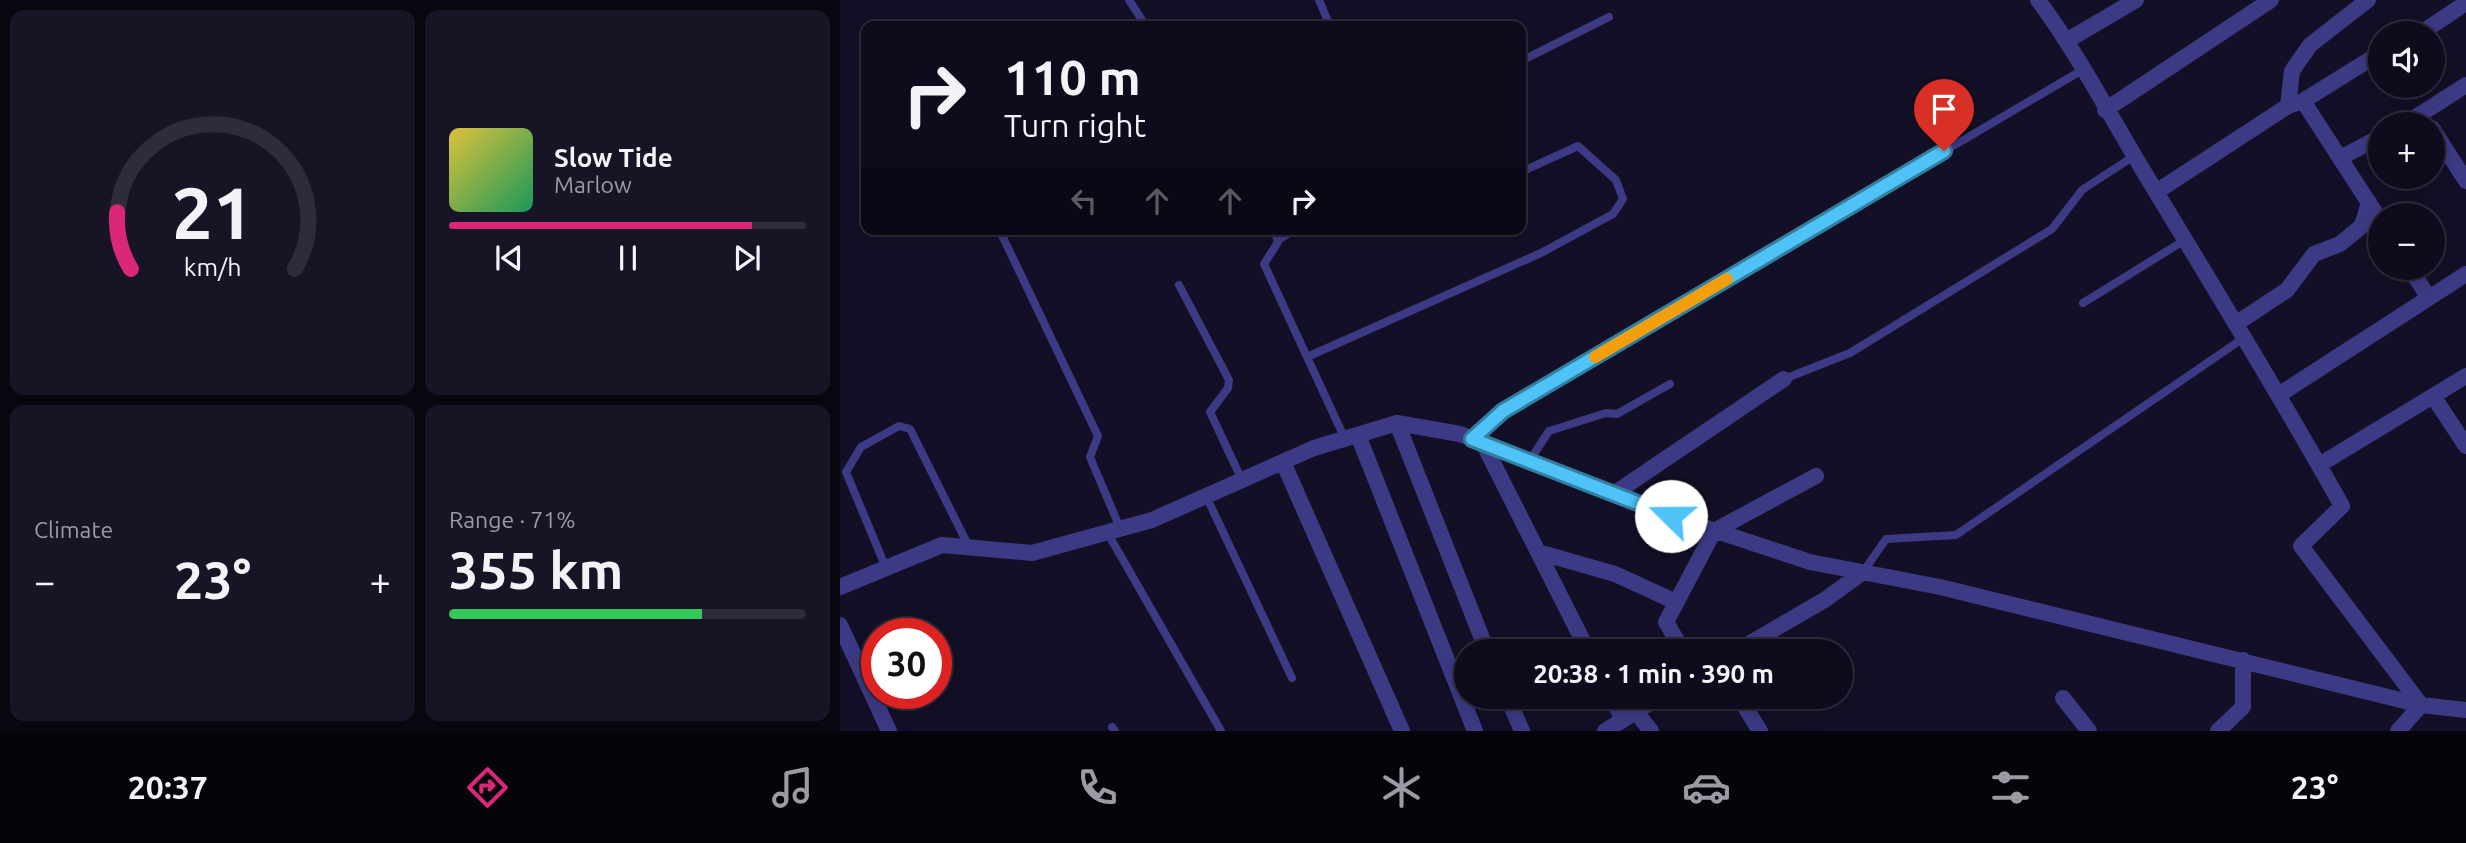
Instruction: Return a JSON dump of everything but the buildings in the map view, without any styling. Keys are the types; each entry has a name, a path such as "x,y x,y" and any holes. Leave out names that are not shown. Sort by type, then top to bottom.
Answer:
{"street":[{"path":"2038,0 2068,40 2105,110 2280,394 2342,506 2301,546 2421,705"},
{"path":"2068,40 2136,0"},
{"path":"2105,110 2272,0"},
{"path":"2241,330 2287,290 2314,254 2340,244 2362,226 2369,202 2340,158 2296,104 2292,71 2310,45 2368,0"},
{"path":"2439,21 2466,3"},
{"path":"2156,192 2368,60"},
{"path":"2439,112 2466,85"},
{"path":"2340,158 2368,143"},
{"path":"2445,148 2466,181"},
{"path":"2280,394 2466,274"},
{"path":"2417,280 2428,297"},
{"path":"2319,465 2466,376"},
{"path":"1615,494 1784,379"},
{"path":"2433,396 2466,446"},
{"path":"1397,423 1483,639"},
{"path":"840,587 942,545 1032,553 1152,520 1283,462 1397,423 1478,441 1714,531 1810,562 1940,587 2243,660 2343,688 2421,705 2466,710"},
{"path":"1351,437 1475,731"},
{"path":"1478,441 1582,639"},
{"path":"1283,462 1402,731"},
{"path":"1676,639 1666,622 1714,531 1816,477"},
{"path":"1538,552 1615,574 1676,602"},
{"path":"1758,639 1826,599 1863,572"},
{"path":"840,625 889,731"},
{"path":"2218,731 2243,707 2243,660"},
{"path":"2063,698 2089,731"},
{"path":"2398,731 2421,705"},
{"path":"1513,709 1522,731"},
{"path":"1623,709 1651,731"},
{"path":"1605,731 1641,709"},
{"path":"1746,709 1760,731"}],"lane":[{"path":"1129,0 1143,21"},
{"path":"1319,0 1328,21"},
{"path":"1526,58 1609,17"},
{"path":"1478,441 1503,411 2084,69"},
{"path":"1307,358 1541,253 1613,214 1623,199 1616,180 1578,146 1526,170"},
{"path":"1784,379 1850,353 2052,229 2082,190 2134,156"},
{"path":"1002,235 1098,436 1090,457 1114,530 1221,731"},
{"path":"1277,235 1279,240"},
{"path":"1287,235 1279,240 1264,264 1307,358 1351,437"},
{"path":"2083,303 2185,240"},
{"path":"1179,285 1229,380 1228,388 1211,409 1211,416 1242,480"},
{"path":"1863,572 1886,539 1956,535 2241,330"},
{"path":"1530,460 1549,431 1606,413 1617,414 1670,384"},
{"path":"886,568 846,471 856,451 899,426 910,429 969,547"},
{"path":"1206,496 1292,678"}],"slow traffic":[{"path":"1595,357 1727,279"}],"route":[{"path":"1671,516 1472,439 1503,411 1944,151"}]}
